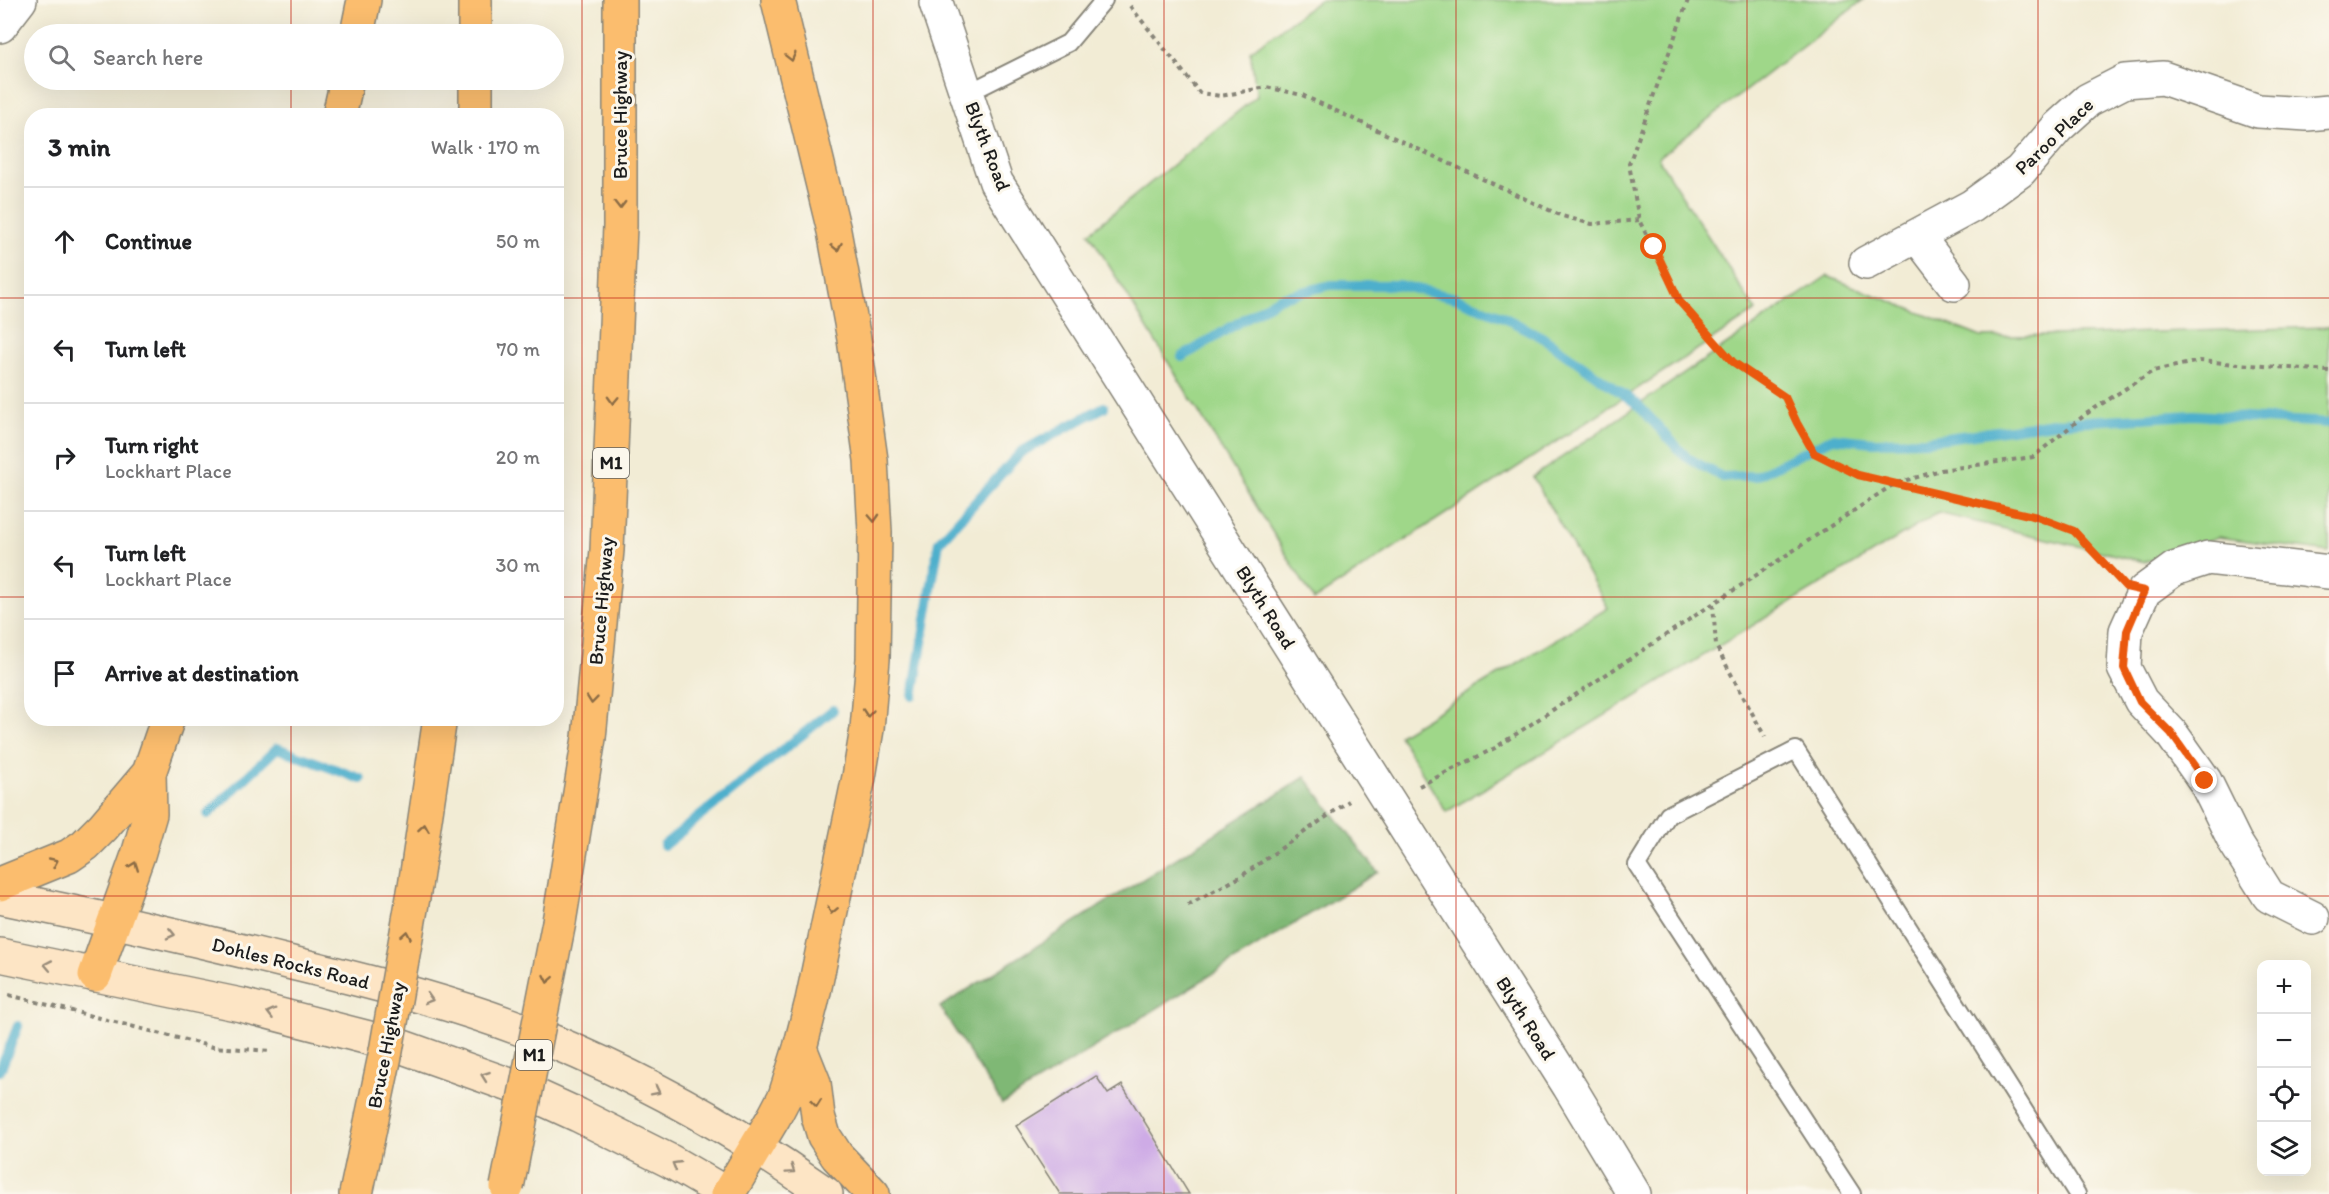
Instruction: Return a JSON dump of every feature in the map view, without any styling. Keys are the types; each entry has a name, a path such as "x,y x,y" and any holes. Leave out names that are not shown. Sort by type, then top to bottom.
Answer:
{"highway":[{"path":"359,24 364,0"},
{"path":"475,0 475,24"},
{"name":"Bruce Highway","path":"506,1190 559,922 588,738 607,550 620,226 620,0"},
{"path":"727,1194 757,1147 785,1096 800,1048 844,853 867,729 873,659 875,532 871,460 854,339 834,231 778,0"},
{"path":"341,108 345,90"},
{"path":"476,90 476,108"},
{"path":"95,975 150,814 149,773 165,726"},
{"name":"Bruce Highway","path":"356,1194 386,1051 415,886 439,726"},
{"path":"0,884 69,856 84,845 103,827 149,773"},
{"path":"800,1048 814,1083 816,1109 824,1136 837,1156 873,1194"}],"main road":[{"name":"Dohles Rocks Road","path":"0,897 114,921 321,970 471,1011 548,1040 604,1065 684,1106 757,1147 826,1194"},
{"path":"0,954 241,1005 400,1046 521,1089 670,1161 727,1194"}],"street":[{"path":"0,26 20,0"},
{"name":"Blyth Road","path":"936,3 996,182 1569,1086 1634,1194"},
{"name":"Paroo Place","path":"1866,263 1972,206 2020,171 2058,127 2088,100 2125,81 2163,78 2258,111 2307,114 2329,112"},
{"path":"1918,237 1954,284"},
{"path":"2313,918 2269,896 2235,842 2205,781 2171,733 2140,702 2124,668 2127,631 2144,591 2174,569 2208,558 2329,572"}],"lane":[{"path":"968,93 1068,43 1104,0"},
{"path":"1852,1194 1637,865 1668,815 1796,750 2077,1194"}],"path":[{"path":"1125,0 1200,93 1221,96 1266,87 1302,95 1562,216 1592,224 1640,220"},
{"path":"1688,0 1629,164 1640,220 1680,302 1733,362 1785,397 1814,453 1858,475 2037,517 2074,531 2126,587 2144,591"},
{"path":"1188,905 1384,793 1431,778 1495,748 1894,484 1941,470 2033,457 2086,414 2153,371 2199,361 2329,371"},
{"path":"1713,603 1716,646 1777,759"},
{"path":"3,993 111,1023"}],"green space":[{"path":"1320,0 1863,0 1658,158 1756,311 1314,600 1089,233 1257,96 1250,51"},
{"path":"1827,276 1981,337 2329,327 2329,552 2218,537 2145,562 1938,513 1446,812 1399,735 1608,608 1533,477"},
{"path":"1305,777 1378,872 1002,1104 940,1007"}],"building":[{"path":"1096,1076 1108,1094 1122,1085 1189,1194 1060,1194 1016,1126"}],"waterway":[{"path":"1182,357 1279,298 1330,285 1398,285 1456,298 1501,316 1542,337 1637,404 1686,457 1722,477 1756,476 1833,438 1873,442 1925,441 2053,423 2193,415 2329,423"},
{"path":"913,696 939,542 1021,452 1104,407"},
{"path":"664,845 833,710"},
{"path":"208,814 277,748 361,779"},
{"path":"0,1071 18,1026"}],"route":[{"path":"1654,247 1680,302 1733,362 1785,397 1814,453 1858,475 2037,517 2074,531 2126,587 2144,591 2127,631 2124,668 2140,702 2171,733 2205,781"}]}
